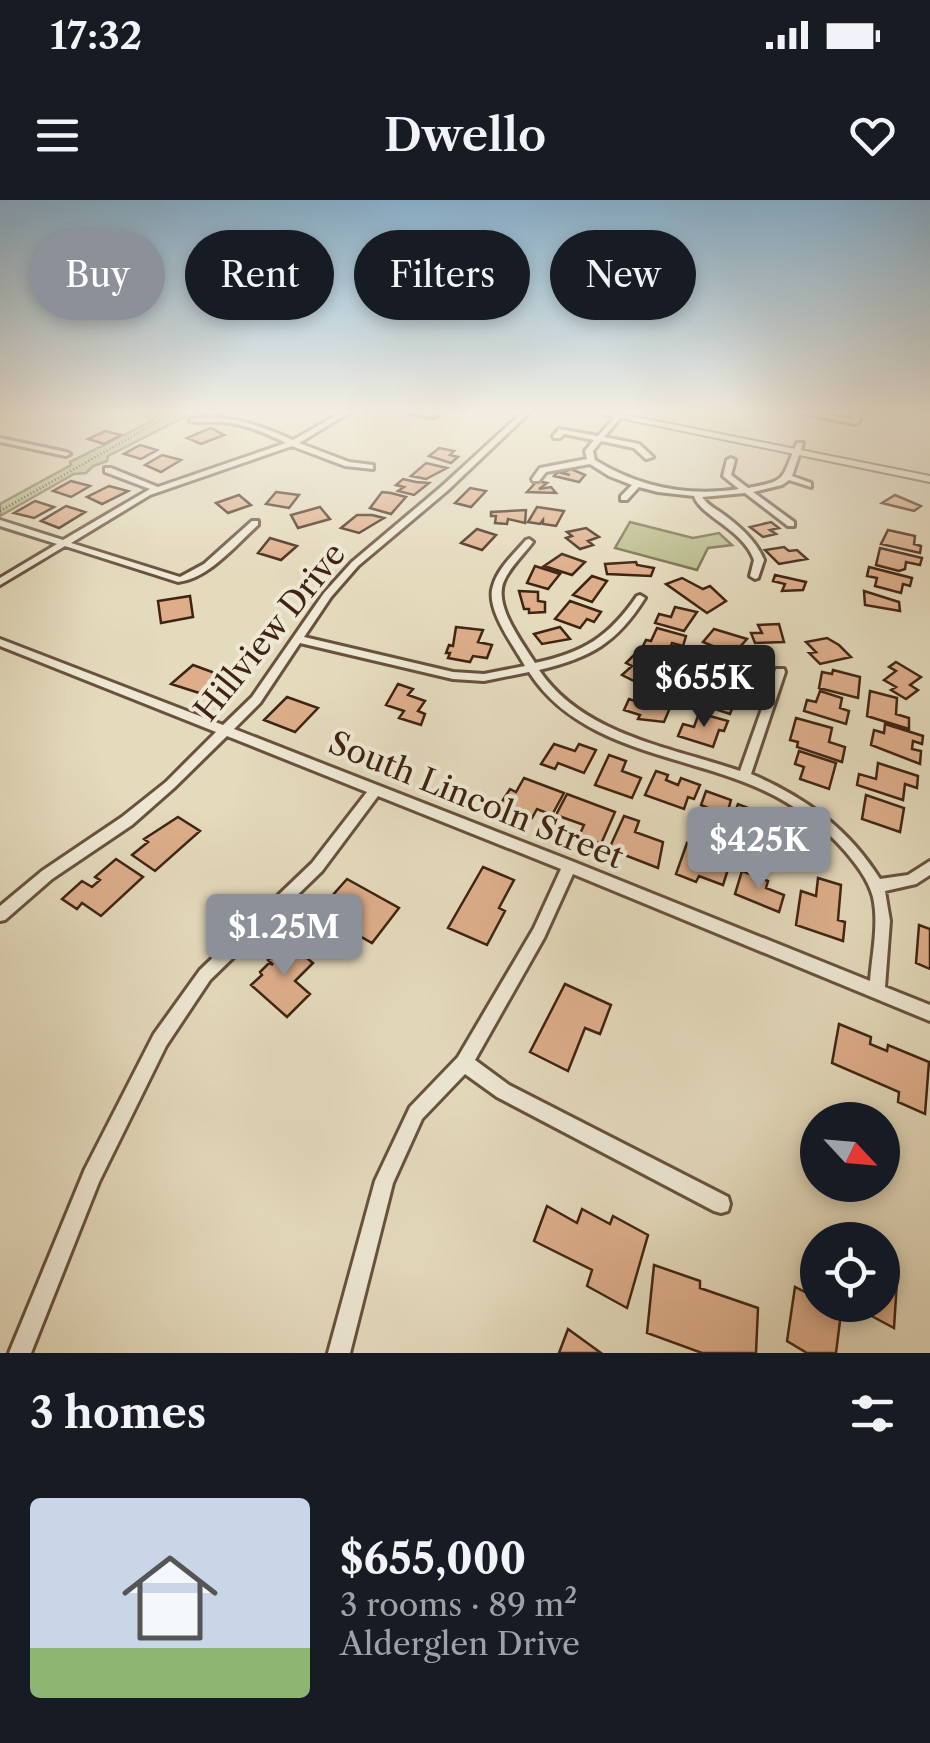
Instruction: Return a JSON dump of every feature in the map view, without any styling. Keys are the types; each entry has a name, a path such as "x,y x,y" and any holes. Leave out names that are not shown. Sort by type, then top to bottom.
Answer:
{"street":[{"path":"0,582 112,511 157,489 227,465"},
{"path":"353,465 370,468"},
{"name":"Hillview Drive","path":"0,915 48,875 151,802 256,700 327,595 370,548 470,465"},
{"path":"536,479 543,470 571,465"},
{"path":"599,465 639,483 698,497 787,478 808,485"},
{"path":"729,465 725,472 790,524"},
{"path":"787,478 792,465"},
{"path":"872,465 930,478"},
{"path":"899,465 930,470"},
{"path":"108,470 157,489"},
{"path":"624,498 639,483"},
{"path":"712,509 722,505 720,495"},
{"path":"698,497 701,504 712,509 753,548 759,560 755,576"},
{"path":"0,524 181,580 239,542 255,523"},
{"path":"529,542 496,581 495,594 499,615 531,668 556,699 585,719 771,788 822,820 850,848 877,886 882,922 876,989"},
{"path":"296,639 348,648 432,672 480,678 584,654 605,644 628,620 640,598"},
{"name":"South Lincoln Street","path":"0,642 570,866 930,1014"},
{"path":"744,777 780,672"},
{"path":"20,1353 92,1176 160,1040 205,975 317,867 376,790"},
{"path":"338,1353 384,1182 416,1113 464,1063 539,933 570,866"},
{"path":"877,886 911,880 930,867"},
{"path":"464,1063 503,1091 721,1204"}],"path":[{"path":"0,511 83,465"}],"green space":[{"path":"71,465 96,465 0,516 0,504"},
{"path":"630,522 693,538 719,533 732,545 708,548 697,570 615,548"}],"building":[{"path":"145,465 173,465 161,472"},
{"path":"424,465 447,468 426,479 411,476"},
{"path":"571,469 585,475 579,482 554,476 558,472 570,475 563,473"},
{"path":"403,479 429,483 414,495 398,491 404,487 396,485"},
{"path":"71,481 90,486 71,497 53,491"},
{"path":"537,481 547,483 539,489 551,487 556,493 527,492"},
{"path":"109,486 128,491 102,504 87,497"},
{"path":"470,488 486,491 471,507 455,503"},
{"path":"276,492 299,495 289,508 266,504"},
{"path":"382,492 406,497 391,514 370,508"},
{"path":"239,495 251,505 228,513 216,503"},
{"path":"895,495 921,506 914,511 882,503"},
{"path":"35,501 54,507 34,518 14,513"},
{"path":"66,506 85,512 59,528 41,521"},
{"path":"320,507 330,519 298,528 291,515"},
{"path":"537,507 564,511 556,526 543,524 543,520 540,524 528,522"},
{"path":"526,510 525,523 508,519 507,524 495,523 496,516 491,516 491,512"},
{"path":"357,515 384,518 359,533 341,528"},
{"path":"771,522 779,528 770,530 776,534 763,537 750,527"},
{"path":"586,528 599,537 588,541 593,545 580,549 566,538 572,536 567,532"},
{"path":"477,529 496,535 482,550 461,543"},
{"path":"888,530 915,536 914,544 921,546 920,553 881,544"},
{"path":"270,538 297,546 281,560 258,553"},
{"path":"880,548 922,558 920,565 906,562 905,569 899,571 876,565"},
{"path":"765,550 797,550 807,559 779,564"},
{"path":"562,554 585,562 572,575 544,566"},
{"path":"636,562 654,568 651,576 607,574 605,564"},
{"path":"535,566 560,574 548,589 527,583"},
{"path":"869,567 912,578 910,586 903,584 901,593 875,586 877,578 867,576"},
{"path":"775,575 806,582 803,590 782,591 785,584 773,581"},
{"path":"592,576 607,581 592,602 573,595"},
{"path":"682,578 703,589 710,586 726,601 707,613 666,584"},
{"path":"519,591 538,592 538,601 545,602 545,612 529,613 529,609 524,609"},
{"path":"864,591 899,602 900,611 865,605"},
{"path":"190,596 193,617 161,623 158,601"},
{"path":"570,601 601,612 594,622 587,619 580,628 555,619"},
{"path":"675,607 697,612 684,631 655,623 659,614 671,617"},
{"path":"779,624 784,642 755,643 751,633 762,633 758,625"},
{"path":"456,627 483,630 478,642 492,645 487,658 473,656 470,662 448,658 450,653 446,653 449,645 453,646"},
{"path":"560,627 570,639 542,644 534,634"},
{"path":"657,628 686,636 683,646 672,643 667,655 642,648"},
{"path":"714,629 747,639 739,648 744,650 739,657 703,642"},
{"path":"827,638 851,657 820,664 809,653 816,652 806,642"},
{"path":"704,650 737,660 733,671 743,675 739,684 706,674 712,659 702,656"},
{"path":"635,654 667,668 657,679 649,675 640,684 622,675 632,666 626,663"},
{"path":"896,662 921,677 910,685 918,690 906,699 884,680 896,671 889,667"},
{"path":"193,665 223,676 218,680 230,685 215,698 171,684"},
{"path":"833,670 860,677 858,698 819,688 822,672 832,674"},
{"path":"702,678 727,685 722,697 735,701 730,714 696,703"},
{"path":"398,684 413,689 408,695 425,701 418,711 425,714 421,725 399,718 404,711 386,705"},
{"path":"820,691 842,698 840,708 849,711 846,724 804,711 807,700 816,702"},
{"path":"870,691 897,698 896,714 909,718 909,729 867,716"},
{"path":"287,697 318,708 295,732 264,720"},
{"path":"655,698 672,703 664,722 638,719 640,715 624,710 629,699 651,706"},
{"path":"699,713 728,721 724,731 719,730 713,747 678,736 683,724 694,727"},
{"path":"796,718 832,728 829,742 845,747 842,762 797,747 798,742 790,740"},
{"path":"885,724 923,736 922,744 913,741 912,749 921,751 920,764 871,745 874,730 884,733"},
{"path":"554,744 575,751 579,744 596,750 584,773 558,763 555,769 541,764"},
{"path":"799,751 836,763 829,789 800,779 804,767 795,764"},
{"path":"609,755 626,761 622,771 641,778 632,798 595,785"},
{"path":"878,763 918,776 917,788 905,784 903,800 857,785 859,774 876,779"},
{"path":"656,771 668,775 666,780 678,785 681,778 700,785 694,799 688,797 684,809 645,795"},
{"path":"524,778 564,793 552,815 537,809 532,818 499,806 510,789 516,792"},
{"path":"706,791 731,800 729,807 736,809 738,804 756,811 748,838 703,821 708,808 701,805"},
{"path":"567,794 615,812 601,844 579,836 584,825 556,815"},
{"path":"866,795 904,808 900,832 862,819"},
{"path":"624,816 639,821 635,832 663,842 658,868 609,849"},
{"path":"178,817 200,831 155,871 132,855 148,842 144,839"},
{"path":"778,817 820,849 797,868 755,835"},
{"path":"696,838 710,843 707,852 731,860 723,885 699,876 696,882 676,874 687,843 694,846"},
{"path":"116,859 143,877 101,916 82,903 77,909 62,899 82,881 92,887 100,880 95,877"},
{"path":"483,867 514,880 499,908 505,911 487,945 448,928"},
{"path":"742,871 768,881 766,888 784,895 779,912 735,894"},
{"path":"818,878 841,885 838,920 845,922 843,941 796,925 801,891 816,896"},
{"path":"347,879 399,908 372,943 325,916 336,903 350,911 352,908 332,896"},
{"path":"919,925 930,929 930,969 916,963"},
{"path":"287,942 313,963 295,981 310,994 287,1017 251,985 269,963 273,965 268,960"},
{"path":"565,984 611,1005 600,1034 585,1028 568,1071 530,1052"},
{"path":"839,1024 871,1037 870,1044 887,1051 888,1045 929,1062 925,1114 898,1102 899,1092 832,1063"},
{"path":"547,1206 577,1223 582,1209 610,1224 613,1216 648,1235 627,1308 587,1286 592,1270 534,1241"},
{"path":"654,1265 700,1281 700,1288 758,1308 756,1353 702,1353 647,1333"},
{"path":"795,1287 800,1290 800,1322 840,1322 836,1353 807,1353 787,1341"},
{"path":"568,1329 601,1353 559,1353"}]}
